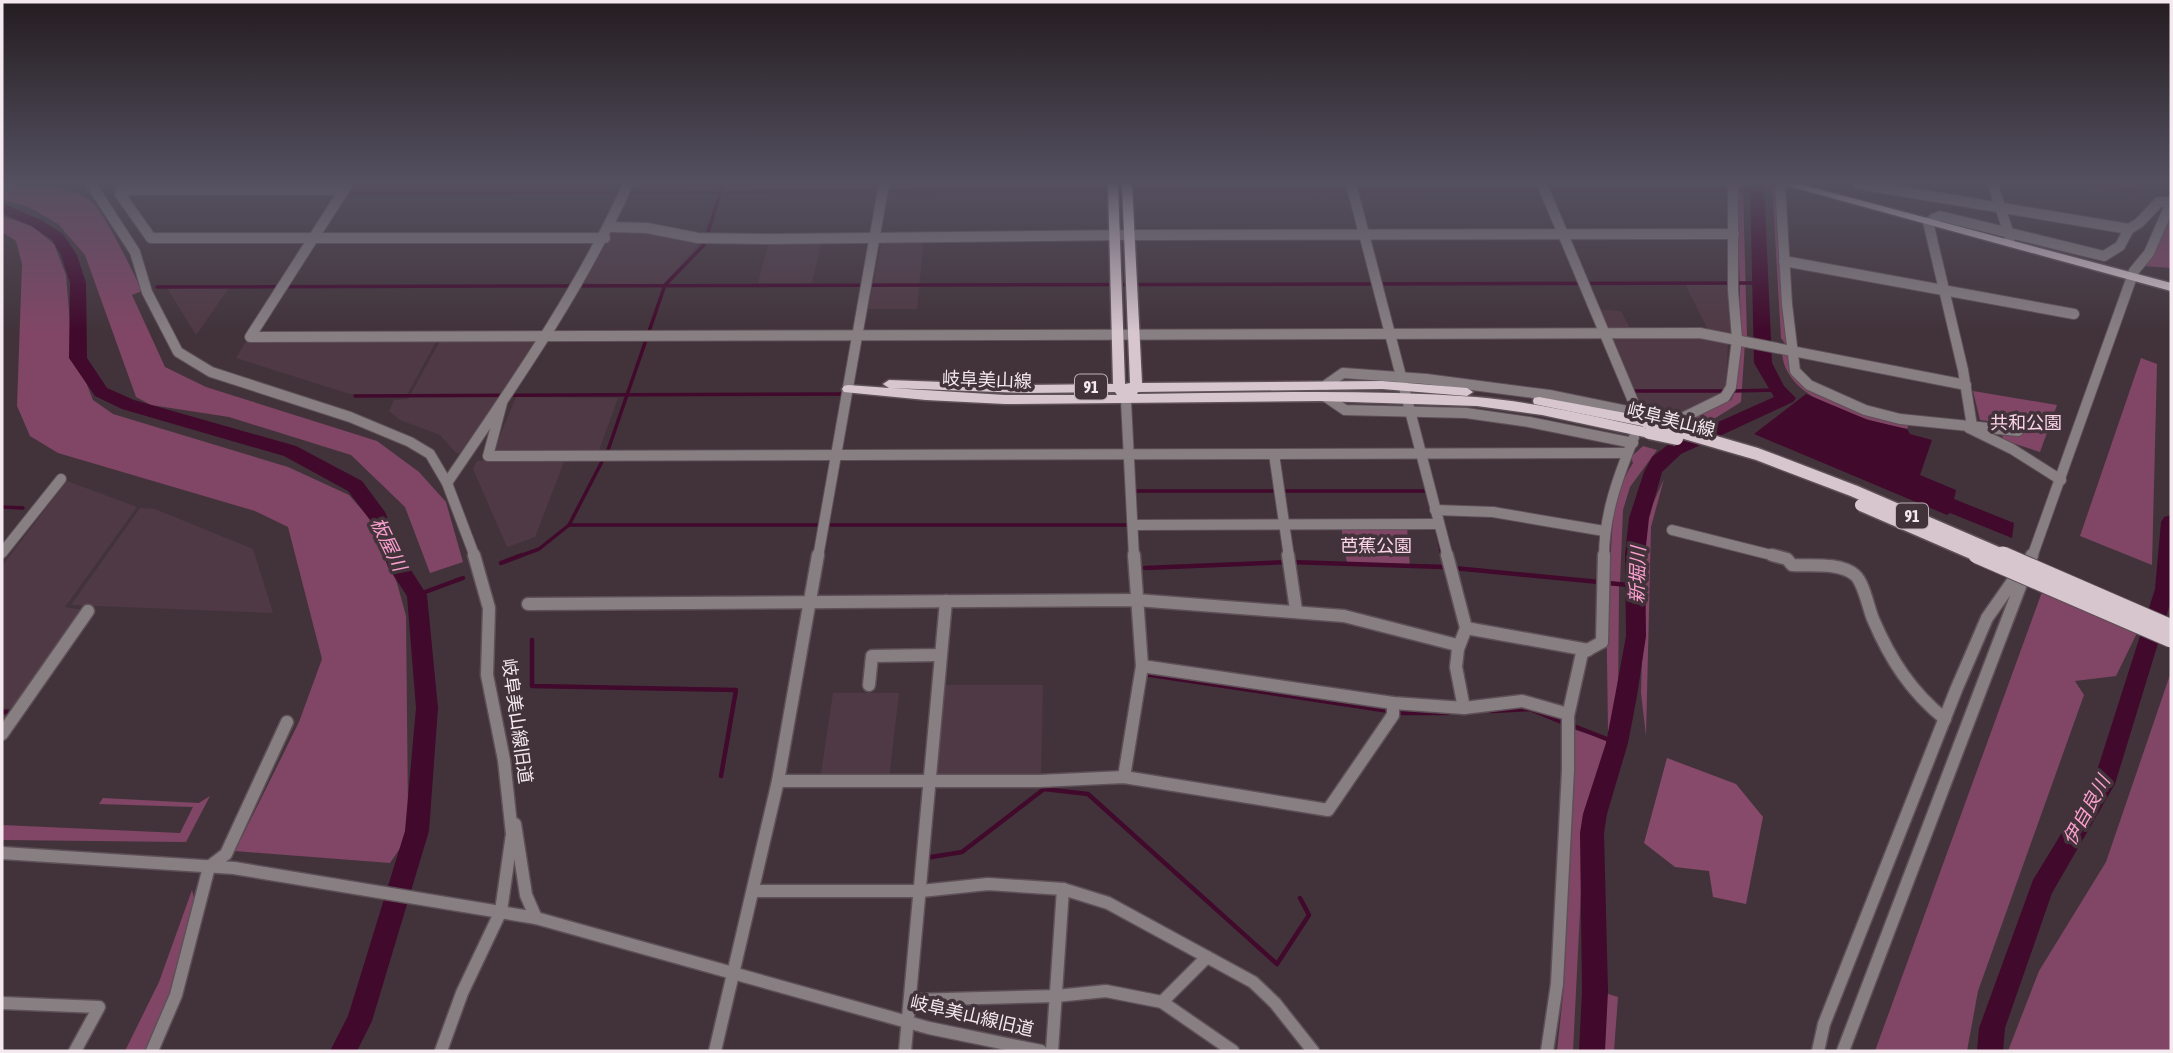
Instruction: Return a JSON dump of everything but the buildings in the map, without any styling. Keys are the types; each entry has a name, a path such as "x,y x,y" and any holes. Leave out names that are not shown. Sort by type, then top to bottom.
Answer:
{"main road":[{"path":"1986,233 2171,284"},
{"path":"1130,234 1136,386"},
{"name":"91","path":"1114,235 1119,386 1126,401"},
{"name":"岐阜美山線","path":"849,384 955,388 1136,386 1404,393 1530,409 1640,427 1726,444 1842,486 2171,628"},
{"name":"岐阜美山線","path":"849,384 951,399 1126,401 1326,391"},
{"name":"91","path":"1126,401 1136,386"},
{"name":"岐阜美山線","path":"1640,427 1707,447 1841,496 2171,639"}],"street":[{"name":"岐阜美山線旧道","path":"123,233 135,252 147,292 178,352 211,372 350,417 410,442 430,454 447,483 476,561 489,608 487,674 512,819 501,911 536,918 734,975 910,1021 1041,1051"},
{"path":"148,233 151,238 604,238"},
{"path":"316,233 250,337 1700,333 1966,385"},
{"path":"447,483 579,285 607,233"},
{"path":"673,233 698,238 1130,234 1734,234 1739,340 1731,387 1725,397 1678,420 1640,427 1466,413 1343,373 1326,391"},
{"path":"715,1051 778,781 877,233"},
{"path":"1783,233 1788,350 1795,371 1809,386 1865,410 1900,419 2018,431"},
{"path":"1933,233 1943,290 1966,385 1967,425"},
{"path":"2007,233 2008,238 2104,256 2116,250 2126,240 2128,233"},
{"path":"1843,1051 2061,480 2134,274 2149,253 2158,233"},
{"path":"1364,234 1404,393 1423,453 1465,628 1457,645 1455,668 1464,708"},
{"path":"1547,1051 1557,984 1568,770 1568,714 1582,653 1602,642 1604,531 1626,453 1640,427 1564,234"},
{"path":"1784,261 2074,314"},
{"path":"1404,393 1535,392 1640,427"},
{"path":"1124,777 1142,666 1126,401"},
{"path":"502,403 488,456 1626,453"},
{"path":"1967,425 2061,480"},
{"path":"1273,454 1296,610"},
{"path":"2,552 61,480"},
{"path":"1435,510 1493,512 1604,531"},
{"path":"1133,525 1438,524"},
{"path":"1672,530 1787,559 1792,565 1843,568 1857,576 1873,622 1887,650 1930,709 1945,719"},
{"path":"1818,1051 1824,1024 1987,618 2015,578"},
{"path":"528,604 1136,600 1296,610 1354,618 1457,645"},
{"path":"905,1051 910,1021 946,601"},
{"path":"2,734 88,611"},
{"path":"1465,628 1588,650"},
{"path":"869,685 872,656 940,655"},
{"path":"1142,666 1392,704 1464,708 1522,701 1568,714"},
{"path":"778,781 1040,781 1124,777 1328,810 1393,715 1392,704"},
{"path":"152,1051 176,996 209,867 226,854 288,722"},
{"path":"512,819 518,831 526,895 536,918"},
{"path":"2,853 234,868 501,911 462,993 441,1051"},
{"path":"753,891 921,891 988,884 1063,889 1108,903 1253,982 1275,1003 1313,1051"},
{"path":"1052,1051 1063,889"},
{"path":"1162,1002 1207,957"},
{"path":"911,1000 1056,996 1106,991 1162,1002 1233,1051"},
{"path":"2,1003 99,1007 75,1051"}],"shaded area":[{"path":"612,233 655,233 701,242 662,286 584,283"},
{"path":"822,240 812,283 758,283 769,241"},
{"path":"882,240 924,240 917,309 868,309"},
{"path":"1685,284 1730,285 1732,333 1728,341 1726,386 1718,395 1679,416 1639,404 1597,309 1621,311 1634,336 1708,330"},
{"path":"167,288 229,288 196,335"},
{"path":"441,339 537,341 462,454 456,453 440,435 400,420 389,411 394,400 408,399"},
{"path":"247,340 437,340 407,395 350,394 236,358"},
{"path":"1806,394 1868,420 1907,429 1910,434 1932,440 1920,475 1956,490 1954,499 2014,523 2012,538 1950,513 1947,515 1754,434"},
{"path":"516,397 618,398 598,453 567,454 535,537 507,547 473,469 477,461 490,460"},
{"path":"67,481 137,507 65,607 84,610 14,709 2,708 2,566"},
{"path":"140,508 155,509 253,549 273,613 71,605"},
{"path":"944,685 1043,685 1041,777 936,777"},
{"path":"833,693 899,693 889,779 820,780"},
{"path":"1667,758 1736,784 1763,817 1746,904 1713,897 1709,871 1675,867 1644,843"}],"green space":[{"path":"4,233 41,233 54,244 66,275 72,347 93,400 113,414 288,467 349,495 370,519 397,583 406,616 408,812 405,841 390,863 235,851 299,722 322,659 288,527 255,511 58,453 30,436 17,406 22,264 16,241"},
{"path":"66,233 113,233 142,291 132,295 165,367 206,387 377,441 419,472 446,502 463,562 430,573 405,507 351,455 229,417 151,405 136,397 85,255"},
{"path":"1738,233 1744,233 1747,339 1741,335"},
{"path":"1775,233 1780,233 1786,345 1781,338"},
{"path":"2160,233 2171,233 2171,268 2143,266"},
{"path":"1741,343 1745,343 1741,402 1701,427 1688,423 1693,417 1731,400"},
{"path":"1782,351 1788,353 1797,378 1909,424 1907,429 1850,414 1811,396 1796,383 1786,369"},
{"path":"2141,358 2157,364 2152,565 2080,536"},
{"name":"共和公園","path":"1973,391 2057,405 2040,452 2003,440 2001,423 1980,420"},
{"path":"1643,446 1657,450 1630,487 1623,510 1620,583 1610,581 1616,505 1625,477 1633,463 1631,457"},
{"path":"1664,479 1651,527 1646,736 1641,693 1646,519"},
{"name":"芭蕉公園","path":"1341,525 1407,527 1410,567 1347,564"},
{"path":"1606,584 1619,586 1618,705 1614,729 1608,731"},
{"path":"2042,592 2137,633 2116,676 2075,681 2084,695 1978,991 1967,1051 1875,1051"},
{"path":"2171,672 2171,1051 2008,1051 2039,971 2106,862"},
{"path":"1575,730 1606,739 1608,748 1585,811 1573,1051 1557,1051 1564,986"},
{"path":"210,796 186,842 2,840 2,825 180,833 193,807 99,804 103,798 199,803"},
{"path":"192,890 196,906 169,994 145,1051 125,1051 159,982"},
{"path":"1605,993 1618,997 1614,1051 1602,1051"}],"waterway":[{"name":"板屋川","path":"52,233 58,237 69,255 78,283 78,358 101,392 128,405 290,451 355,486 378,517 398,567 417,595 427,708 417,831 359,1021 343,1051"},
{"path":"665,286 704,245 708,233"},
{"name":"新堀川","path":"1592,1051 1595,991 1592,833 1595,814 1617,743 1636,636 1635,555 1639,518 1653,472 1659,462 1675,449 1787,398 1777,390 1763,363 1759,233"},
{"path":"665,286 1760,283"},
{"path":"157,287 665,286"},
{"path":"627,395 665,286"},
{"path":"1733,391 1777,390"},
{"path":"1631,391 1725,391"},
{"path":"627,395 842,394"},
{"path":"355,396 627,395"},
{"path":"569,525 608,450 627,395"},
{"path":"1133,494 1134,491 1428,491"},
{"path":"2,507 23,508"},
{"name":"伊自良川","path":"1990,1051 1992,1028 2042,888 2104,784 2165,589 2171,522"},
{"path":"517,557 539,549 569,525"},
{"path":"569,525 1129,525"},
{"path":"1438,535 1442,555"},
{"path":"501,563 522,555"},
{"path":"1145,568 1290,562 1444,567"},
{"path":"1454,568 1599,582"},
{"path":"417,595 463,578"},
{"path":"1607,583 1629,585"},
{"path":"532,640 532,686 736,690 721,776"},
{"path":"1144,674 1389,711"},
{"path":"1491,711 1530,709 1564,723"},
{"path":"2,712 8,712"},
{"path":"1396,713 1448,713"},
{"path":"1571,725 1617,743"},
{"path":"925,858 962,852 1044,789 1088,794 1277,964 1309,915 1300,898"}]}
